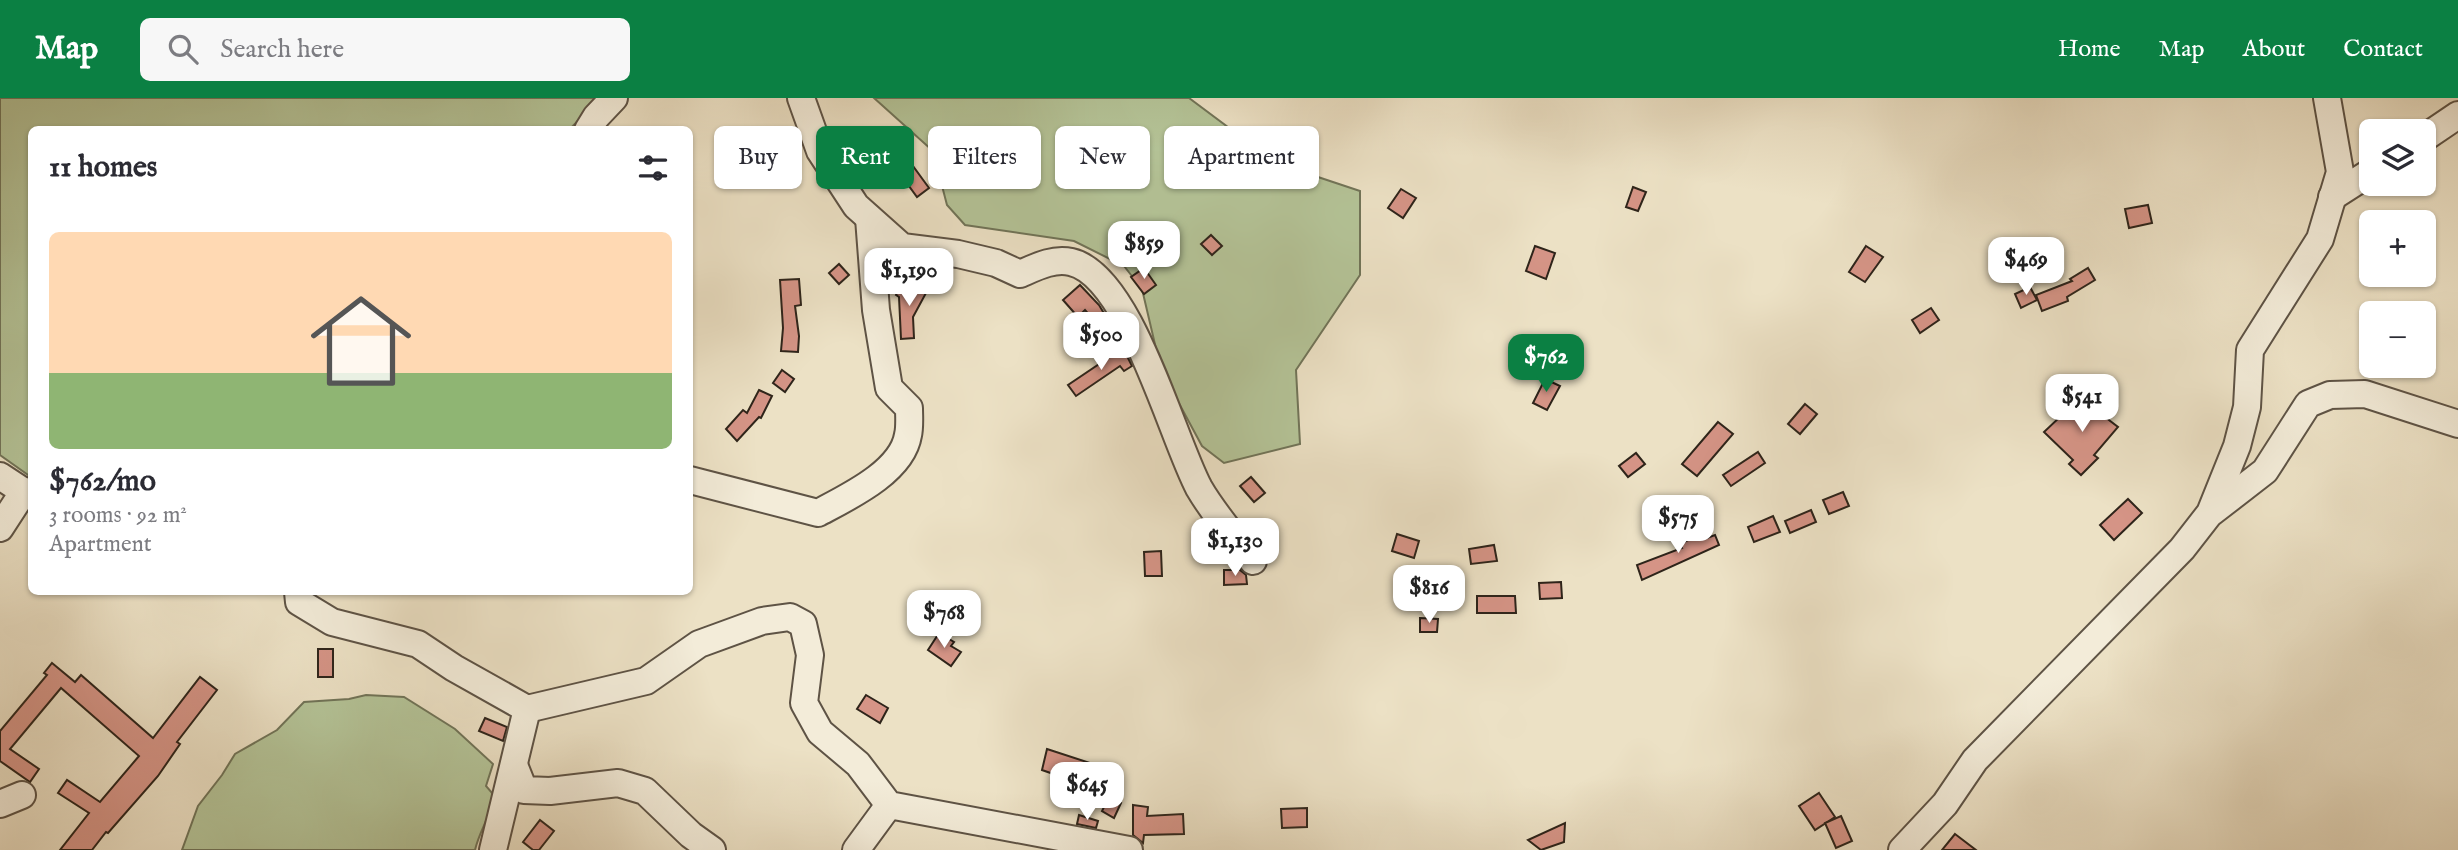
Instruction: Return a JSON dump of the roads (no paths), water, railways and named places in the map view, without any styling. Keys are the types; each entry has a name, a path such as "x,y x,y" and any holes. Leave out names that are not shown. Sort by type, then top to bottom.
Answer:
{"street":[{"path":"590,126 614,98"},
{"path":"801,98 820,151 856,206 902,247 958,254 996,263 1020,274 1044,263 1072,262 1099,278 1123,311 1200,489 1253,561"},
{"path":"2210,513 2237,446 2247,407 2250,350 2320,239 2340,172 2327,98"},
{"path":"2436,130 2458,115"},
{"path":"2332,197 2359,180"},
{"path":"693,481 818,513 863,489 894,463 908,437 909,408 889,388 876,310 869,218"},
{"path":"1902,850 1945,804 1975,760 2182,549 2210,513 2265,471 2308,404 2330,395 2365,394 2458,424"},
{"path":"0,476 28,494 0,528"},
{"path":"298,595 299,602 332,622 418,644 454,668 527,709 646,681 699,645 762,621 790,617 803,624 810,655 804,703 820,732 858,764 889,805 1129,850"},
{"path":"493,850 527,709"},
{"path":"514,765 524,790 550,791 618,783 645,791 691,835 712,850"},
{"path":"856,850 889,805"}]}
